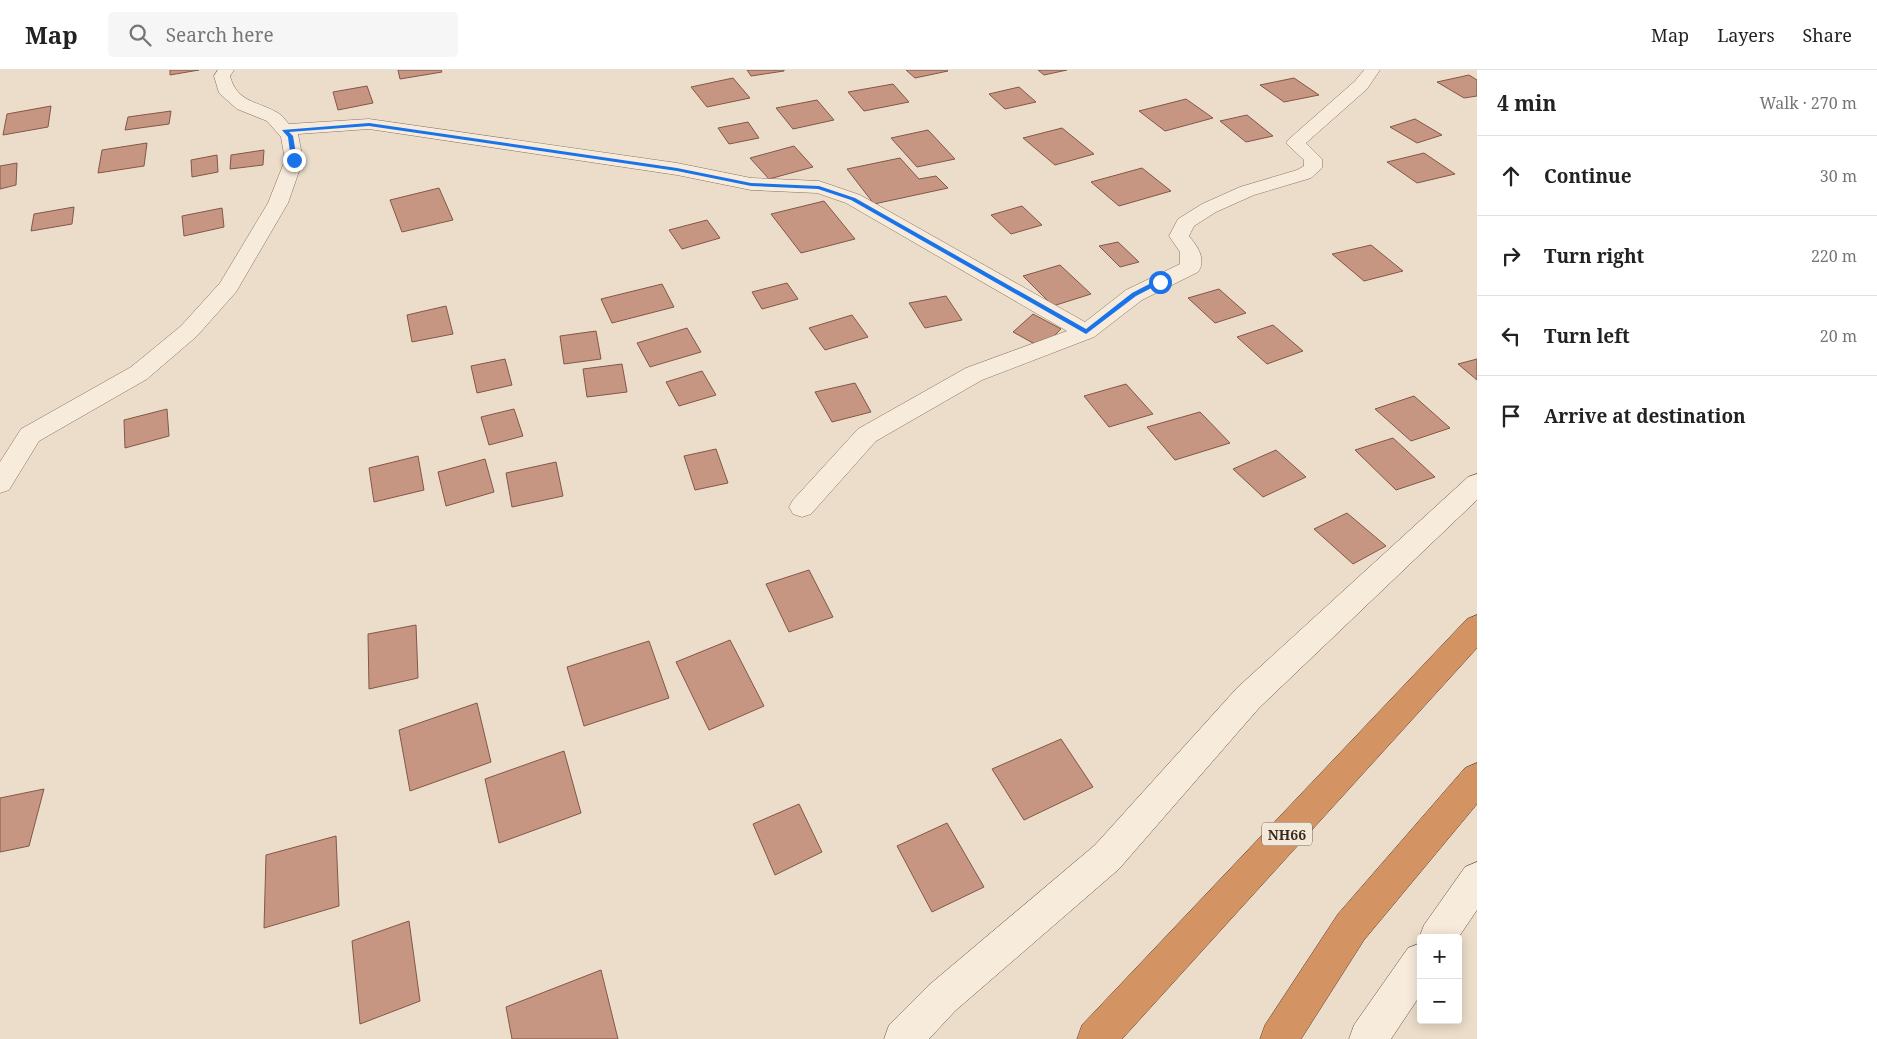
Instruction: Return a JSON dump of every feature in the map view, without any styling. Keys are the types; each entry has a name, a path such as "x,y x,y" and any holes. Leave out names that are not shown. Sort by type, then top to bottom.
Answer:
{"highway":[{"name":"NH66","path":"1096,1039 1477,628"},
{"path":"1279,1039 1350,927 1477,779"}],"street":[{"path":"0,483 30,435 139,374 189,331 228,287 278,202 294,160 290,136 273,117 243,105 225,90 222,76 226,70"},
{"path":"802,507 867,435 974,374 1086,332 1134,295 1191,267 1190,252 1179,236 1185,223 1209,208 1246,191 1304,174 1313,168 1313,159 1294,143 1361,85 1372,70"},
{"path":"285,130 369,124 677,169 751,184 819,187 853,199 1086,332"},
{"path":"903,1039 942,998 1107,857 1248,698 1477,484"},
{"path":"1440,934 1477,879"},
{"path":"1368,1039 1417,968"}],"building":[{"path":"170,70 199,70 170,75"},
{"path":"398,70 441,70 442,72 400,79"},
{"path":"747,70 784,70 784,71 751,76"},
{"path":"906,70 947,70 948,71 915,78"},
{"path":"1038,70 1067,70 1044,75"},
{"path":"1469,75 1477,80 1477,96 1464,98 1437,82"},
{"path":"733,78 750,98 707,107 691,87"},
{"path":"1294,78 1319,95 1284,102 1260,85"},
{"path":"893,84 909,102 864,111 848,92"},
{"path":"367,86 373,103 338,110 333,92"},
{"path":"1019,87 1036,102 1005,109 989,94"},
{"path":"1186,99 1213,118 1165,131 1139,111"},
{"path":"817,100 834,120 793,129 776,108"},
{"path":"51,106 48,127 3,135 7,114"},
{"path":"171,111 169,124 125,130 128,117"},
{"path":"1247,115 1273,136 1246,142 1220,121"},
{"path":"1415,119 1442,135 1417,143 1390,127"},
{"path":"748,122 759,138 729,144 718,128"},
{"path":"1062,128 1094,154 1055,165 1023,138"},
{"path":"928,130 955,159 917,167 891,138"},
{"path":"147,143 144,166 98,173 102,150"},
{"path":"794,146 813,167 769,179 750,158"},
{"path":"264,150 263,165 230,169 231,155"},
{"path":"1424,153 1455,174 1417,183 1387,162"},
{"path":"217,155 218,172 192,177 191,160"},
{"path":"900,158 919,179 936,176 948,188 874,204 847,169"},
{"path":"17,163 16,185 0,189 0,166"},
{"path":"1142,168 1171,191 1119,206 1091,182"},
{"path":"439,188 453,220 402,232 390,200"},
{"path":"824,201 855,239 801,253 771,214"},
{"path":"1022,206 1042,225 1011,234 991,215"},
{"path":"74,207 72,224 31,231 34,214"},
{"path":"222,208 224,227 184,236 182,216"},
{"path":"707,220 720,238 682,249 669,230"},
{"path":"1118,242 1139,262 1120,267 1099,246"},
{"path":"1371,245 1403,271 1364,281 1332,254"},
{"path":"1060,265 1091,294 1053,306 1023,276"},
{"path":"787,283 798,299 762,309 752,292"},
{"path":"662,284 674,307 612,323 601,299"},
{"path":"1219,289 1246,313 1215,323 1188,298"},
{"path":"946,296 962,320 925,328 909,303"},
{"path":"446,306 453,334 412,342 407,315"},
{"path":"1033,314 1061,329 1042,348 1013,332"},
{"path":"852,315 868,337 825,350 809,328"},
{"path":"1273,325 1303,351 1267,364 1237,337"},
{"path":"687,328 701,352 650,367 637,343"},
{"path":"596,331 601,359 564,364 560,336"},
{"path":"505,359 512,385 477,393 471,366"},
{"path":"1477,359 1477,380 1458,364"},
{"path":"622,364 627,392 587,397 583,369"},
{"path":"702,371 716,395 679,406 666,382"},
{"path":"855,383 871,412 832,422 815,392"},
{"path":"1126,384 1153,414 1109,427 1084,396"},
{"path":"1414,396 1450,428 1411,441 1375,409"},
{"path":"167,409 169,436 125,448 124,420"},
{"path":"514,409 523,436 489,445 481,417"},
{"path":"1200,412 1230,443 1175,460 1147,427"},
{"path":"1393,438 1435,477 1396,490 1355,450"},
{"path":"716,449 728,483 695,490 684,456"},
{"path":"1276,450 1306,477 1263,497 1233,469"},
{"path":"418,456 424,490 374,502 369,468"},
{"path":"485,459 494,492 446,506 438,472"},
{"path":"556,462 563,496 512,507 506,473"},
{"path":"1347,513 1386,546 1353,564 1314,529"},
{"path":"809,570 833,617 789,632 766,584"},
{"path":"416,625 418,678 369,689 368,634"},
{"path":"730,640 764,706 709,730 676,662"},
{"path":"649,641 669,698 584,726 567,667"},
{"path":"477,703 491,762 410,791 399,730"},
{"path":"1061,739 1093,787 1024,820 992,769"},
{"path":"564,751 581,813 499,843 485,779"},
{"path":"44,789 29,846 0,852 0,798"},
{"path":"799,804 822,852 775,875 753,824"},
{"path":"947,823 984,887 932,912 897,846"},
{"path":"336,836 339,906 264,928 266,855"},
{"path":"409,921 420,1001 360,1024 352,941"},
{"path":"601,970 618,1039 512,1039 506,1007"}],"route":[{"path":"294,160 290,136 285,130 369,124 677,169 751,184 819,187 853,199 1086,332 1134,295 1160,282"}]}
